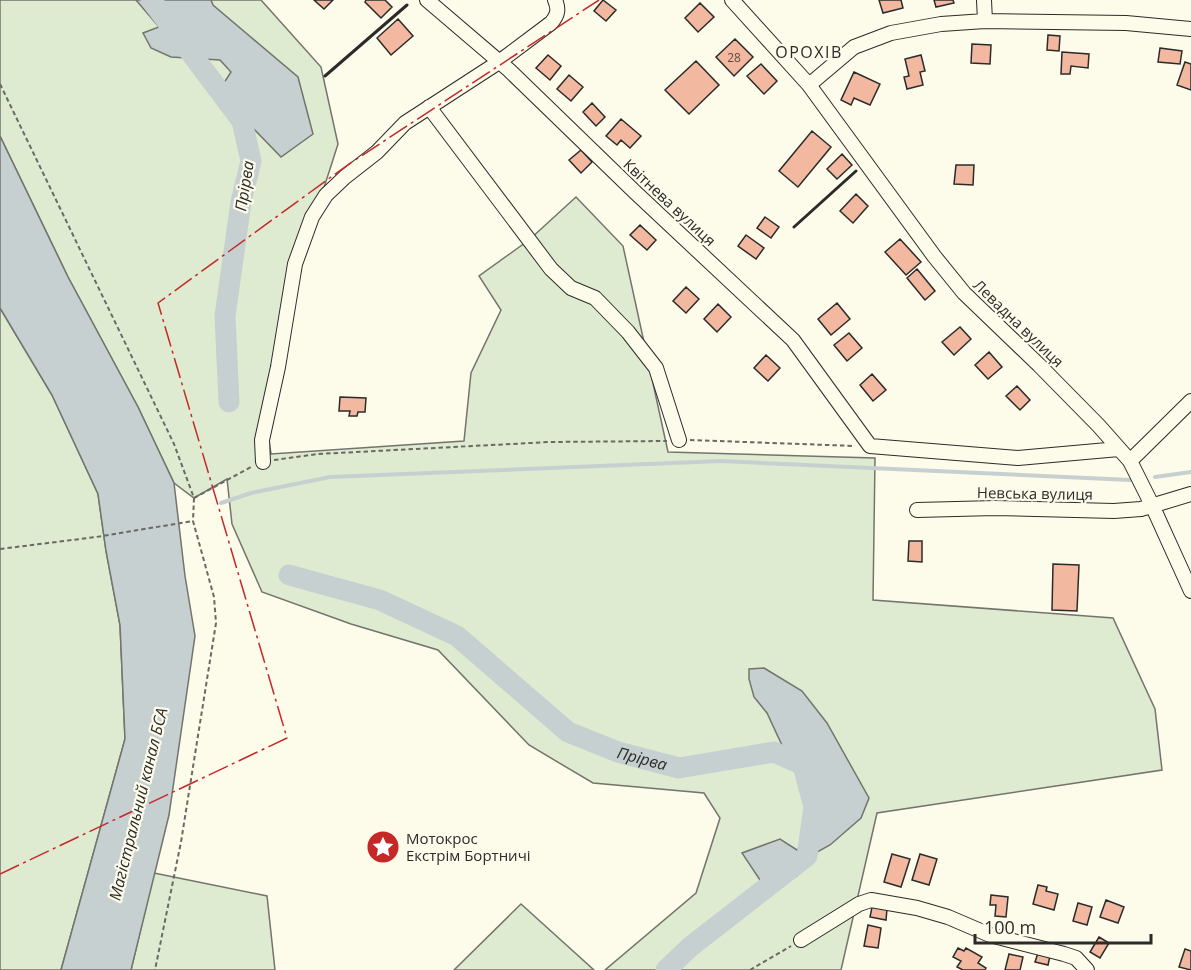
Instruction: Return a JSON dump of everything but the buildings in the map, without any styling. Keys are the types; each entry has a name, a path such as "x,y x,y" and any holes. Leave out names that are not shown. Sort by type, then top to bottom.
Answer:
{"street":[{"name":"Квітнева вулиця","path":"427,0 499,62 793,340 870,446"},
{"path":"263,462 262,440 278,367 295,264 312,217 326,195 377,152 405,123 499,62 551,23 558,7 555,0"},
{"name":"Левадна вулиця","path":"732,0 809,84 964,294 1039,365 1130,461 1191,591"},
{"path":"984,0 985,21"},
{"path":"809,84 854,47 891,33 941,24 985,21 1126,23 1191,29"},
{"path":"429,107 551,269 571,288 595,298 628,332 656,368 679,440"},
{"path":"1130,461 1191,401"},
{"path":"870,446 1018,458 1119,449"},
{"name":"Невська вулиця","path":"917,510 995,508 1114,511 1141,509 1191,494"},
{"path":"801,940 859,904 871,900 948,916 990,935 1076,958 1087,970"}],"path":[{"path":"0,84 174,444 194,498 193,521 214,597 216,623 181,842 155,970"},
{"path":"194,498 227,478 263,462 318,454 550,442 679,440 870,446"},
{"path":"0,549 96,537 193,521"},
{"path":"750,970 801,940"}],"green space":[{"path":"0,0 261,0 321,67 338,144 296,275 269,440 271,454 464,441 471,373 501,310 479,276 529,240 576,197 623,246 668,452 875,458 873,600 1113,618 1155,709 1162,770 877,813 841,970 605,970 696,893 720,818 704,793 593,783 529,745 438,650 351,624 262,592 232,524 227,479 194,498 174,483 138,407 68,277 0,136"},
{"path":"0,308 52,395 98,494 120,625 125,739 61,970 0,970"},
{"path":"154,873 267,896 275,970 131,970"},
{"path":"521,904 594,970 454,970"}],"water":[{"path":"136,0 211,0 213,5 298,77 313,134 281,157 218,92 231,72 220,60 171,57 151,48 143,33 159,27"},
{"name":"Магістральний канал БСА","path":"0,136 68,277 138,407 174,483 195,636 169,815 131,970 61,970 125,739 120,625 98,494 52,395 0,308"},
{"path":"764,668 802,691 827,723 869,798 861,818 830,845 817,852 797,876 776,875 762,883 742,853 780,839 797,850 815,839 817,820 814,791 793,769 767,713 754,697 749,669"}],"waterway":[{"name":"Прірва","path":"151,0 242,121 251,161 241,202 225,316 229,402"},
{"path":"221,503 251,493 330,477 721,461 1130,480"},
{"path":"1155,477 1191,472"},
{"name":"Прірва","path":"289,575 380,600 457,636 568,732 618,752 679,768 774,752 803,765 814,807 807,856 690,947 666,970"}],"wall":[{"path":"325,76 407,5"},
{"path":"794,227 856,171"}],"power":[{"path":"0,874 287,738 158,303 349,164 599,0"}],"place":[{"name":"Мотокрос Екстрім Бортничі","path":"383,847"}],"district":[{"name":"ОРОХІВ","path":"809,52"}]}
